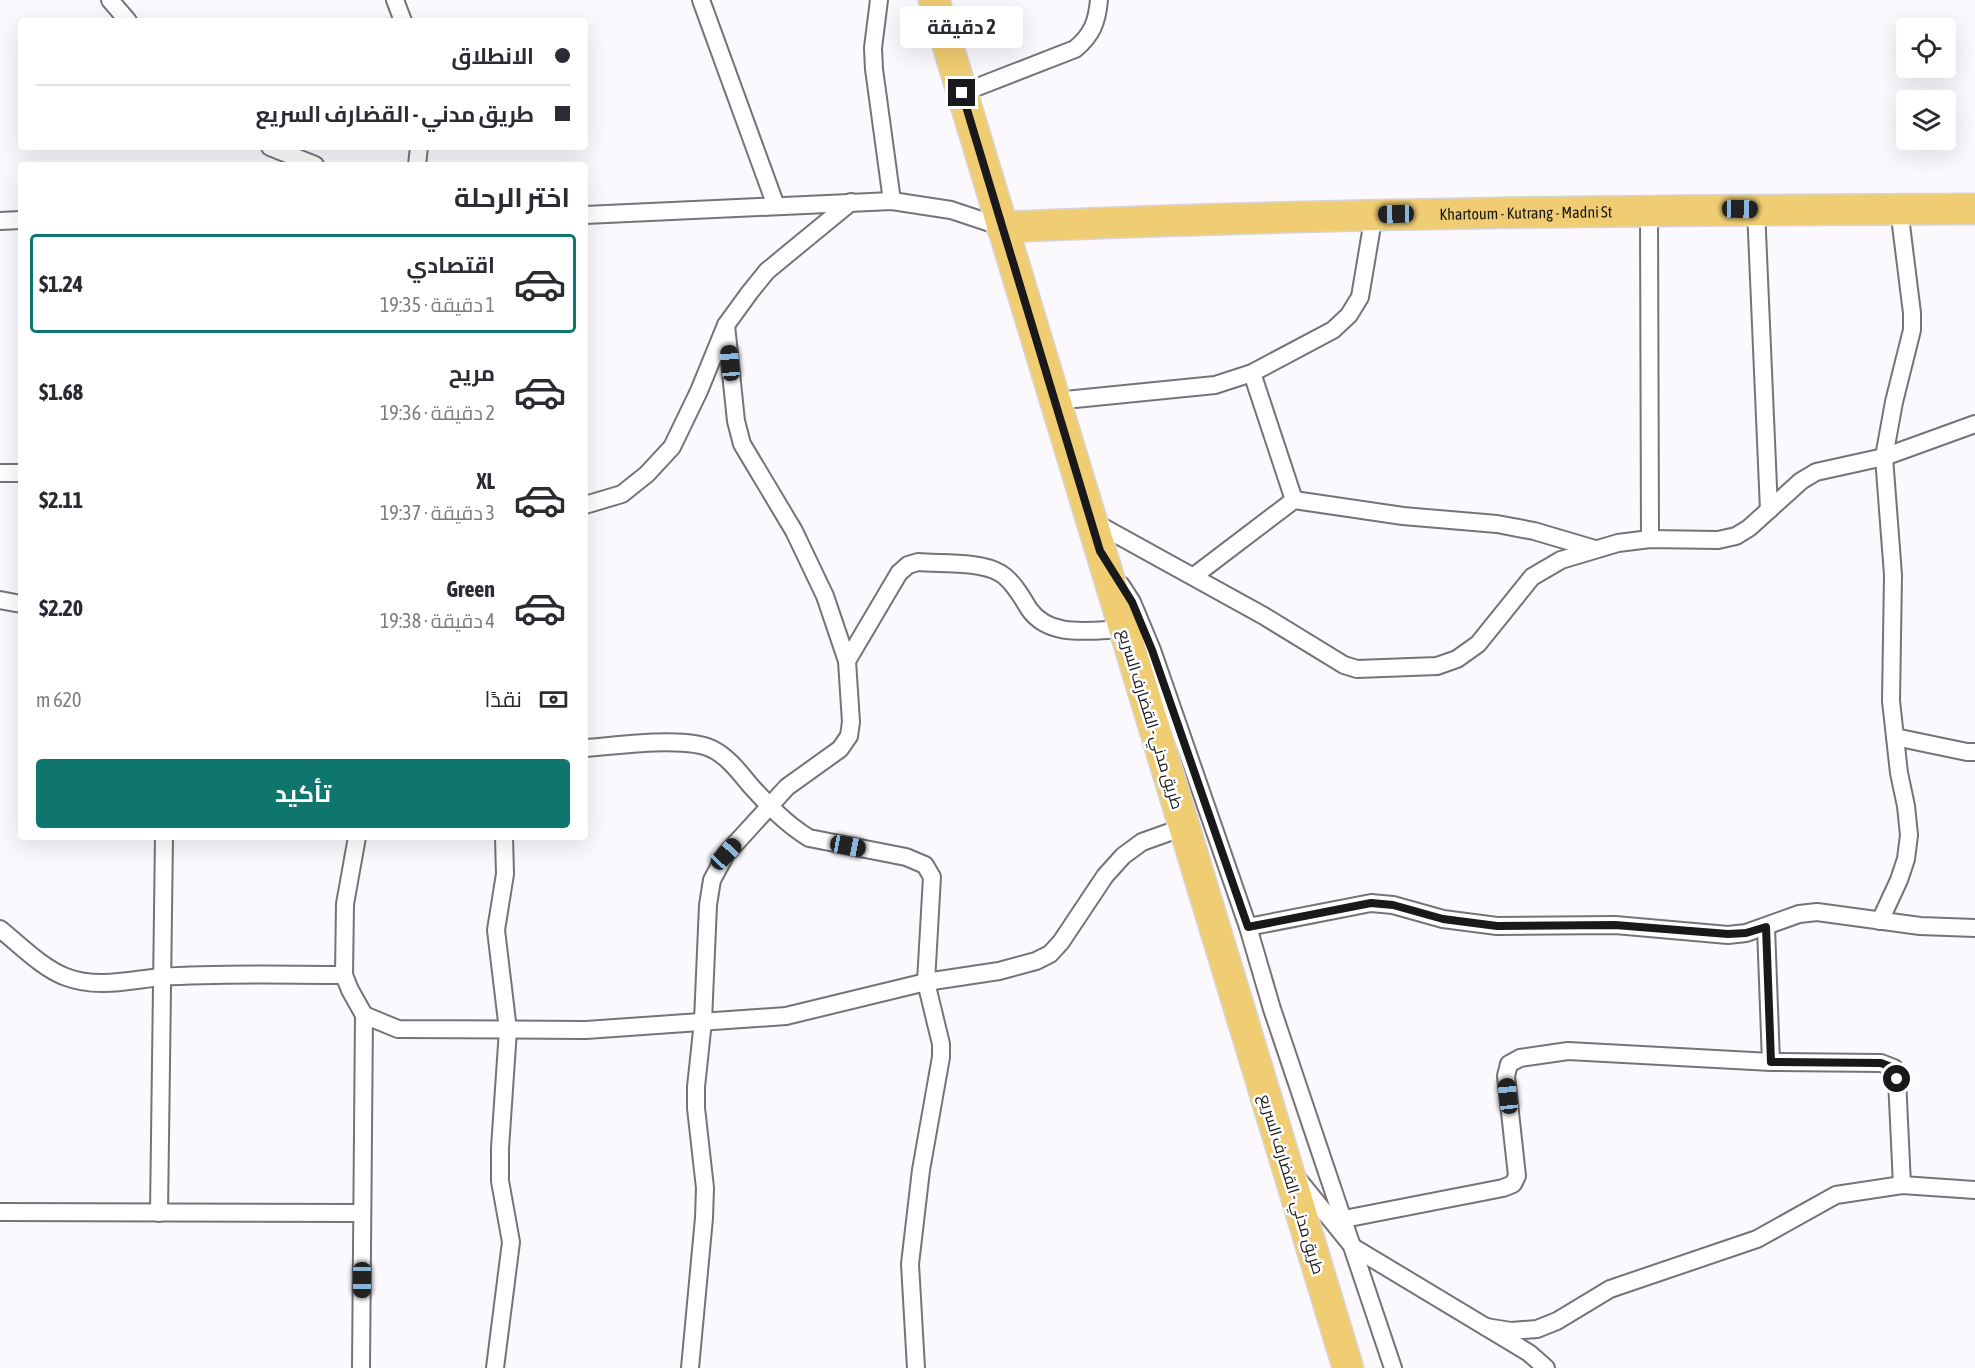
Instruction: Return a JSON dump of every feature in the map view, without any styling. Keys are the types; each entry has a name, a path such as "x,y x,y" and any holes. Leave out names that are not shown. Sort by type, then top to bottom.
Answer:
{"highway":[{"name":"طريق مدني - القضارف السريع","path":"934,0 1348,1368"},
{"name":"Khartoum - Kutrang - Madni St","path":"1002,227 1374,214 1755,209 1975,209"}],"street":[{"path":"110,0 125,18"},
{"path":"395,0 402,18"},
{"path":"701,0 776,206"},
{"path":"879,0 873,48 874,69 892,201"},
{"path":"962,93 1075,49 1088,39 1098,13 1099,0"},
{"path":"278,150 308,162"},
{"path":"588,215 892,201 951,210 1002,227"},
{"path":"588,504 622,494 647,474 672,447 699,391 726,325 767,271 851,202"},
{"path":"1755,209 1769,510"},
{"path":"1880,921 1906,859 1909,834 1899,774 1891,701 1893,575 1884,457 1911,330 1912,313 1899,209"},
{"path":"1649,210 1650,539"},
{"path":"1056,401 1215,385 1252,373 1333,330 1349,315 1360,297 1374,214"},
{"path":"0,221 18,220"},
{"path":"690,1368 705,1188 696,1108 696,1087 703,1021 708,905 712,880 726,854 787,787 840,749 849,736 851,722 847,661 825,596 794,531 742,444 735,421 726,325"},
{"path":"1252,373 1294,500"},
{"path":"1091,521 1194,576 1344,665 1358,669 1437,666 1457,659 1478,644 1532,577 1561,560 1595,549 1650,539 1718,540 1736,536 1801,481 1816,472 1884,457 1975,424"},
{"path":"0,473 18,473"},
{"path":"1194,576 1294,500 1403,516 1497,524 1543,533 1595,549"},
{"path":"1100,551 1132,602 1152,650 1248,927 1272,1009 1393,1368"},
{"path":"847,661 899,573 918,562 988,567 1003,574 1036,618 1054,628 1123,629"},
{"path":"0,600 18,603"},
{"path":"1896,737 1975,752"},
{"path":"588,748 685,742 713,749 732,764 769,807 797,831 809,838 906,857 925,865 932,877 926,982 941,1044 941,1057 921,1170 910,1264 916,1368"},
{"path":"364,1015 398,1029 586,1030 786,1016 926,982 999,971 1036,961 1050,954 1061,942 1104,876 1123,856 1142,842 1184,827"},
{"path":"159,1213 164,840"},
{"path":"356,840 345,904 344,975 364,1015 362,1368"},
{"path":"495,1368 511,1242 500,1181 508,1030 496,930 505,874 504,840"},
{"path":"1248,927 1371,903 1393,905 1443,919 1497,926 1615,925 1728,934 1746,933 1799,914 1817,912 1920,926 1975,928"},
{"path":"1766,927 1771,1062"},
{"path":"0,929 41,962 65,977 88,982 111,983 162,977 344,975"},
{"path":"1344,1219 1514,1184 1516,1176 1506,1076 1509,1064 1520,1058 1568,1051 1771,1062 1881,1063 1894,1068 1897,1079 1902,1185"},
{"path":"1286,1164 1353,1246 1529,1353 1546,1368"},
{"path":"1486,1326 1510,1331 1537,1329 1557,1321 1610,1289 1757,1239 1836,1195 1902,1185 1975,1190"},
{"path":"0,1212 362,1213"}],"route":[{"path":"962,93 1100,551 1132,602 1152,650 1248,927 1371,903 1393,905 1443,919 1497,926 1615,925 1728,934 1746,933 1766,927 1771,1062 1881,1063 1894,1068 1897,1079"}]}
